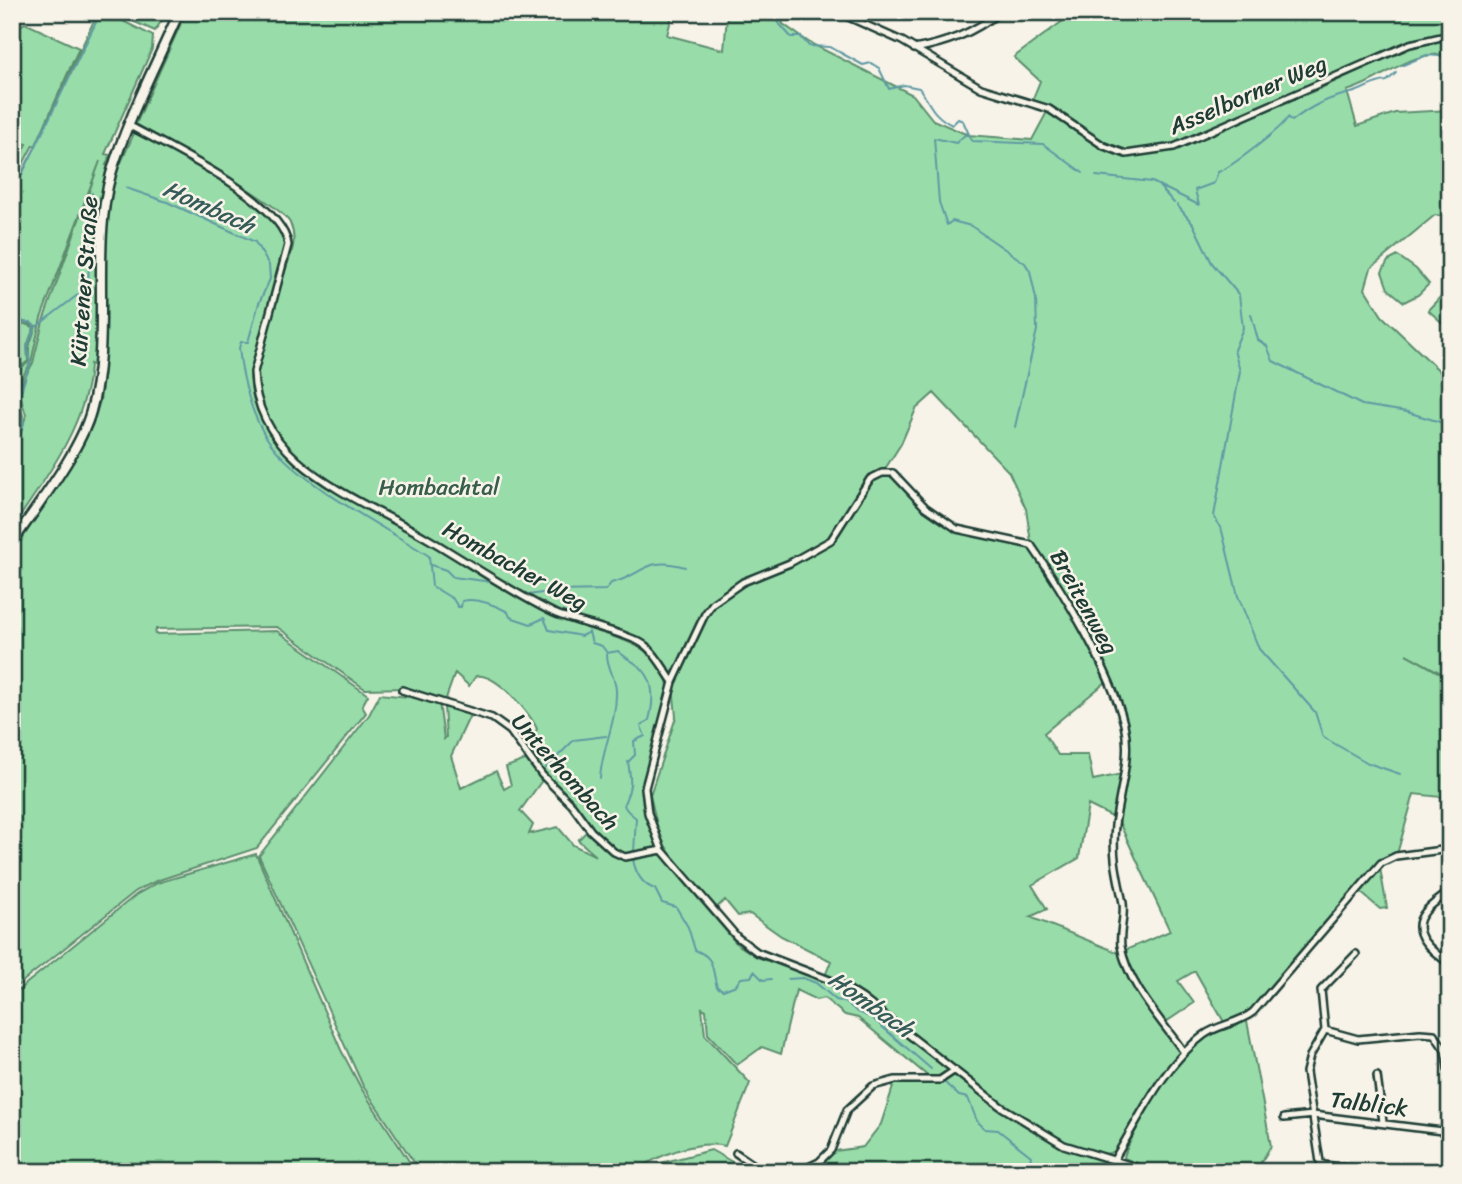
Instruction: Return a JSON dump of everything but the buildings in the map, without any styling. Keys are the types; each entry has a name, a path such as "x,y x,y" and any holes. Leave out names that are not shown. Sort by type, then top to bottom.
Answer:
{"main road":[{"name":"Kürtener Straße","path":"12,543 54,481 91,413 97,376 105,205 111,173 179,12"}],"street":[{"name":"Asselborner Weg","path":"837,12 914,49 981,88 1049,109 1104,146 1126,154 1174,147 1410,44 1450,34"},
{"path":"914,49 944,44 966,35 1000,12"},
{"name":"Hombacher Weg","path":"130,126 232,183 283,227 288,245 254,372 257,396 289,452 317,477 353,501 404,525 554,613 647,645 673,682"},
{"name":"Breitenweg","path":"673,682 697,627 713,603 743,582 790,563 831,540 863,489 870,480 883,473 893,473 902,479 925,507 957,529 1031,545 1065,596 1104,675 1125,726 1124,773 1116,820 1113,863 1123,909 1121,945 1137,984 1183,1051"},
{"path":"673,682 645,788 648,813 662,850 746,946 840,984 862,998 1000,1106 1064,1145 1115,1158 1152,1172"},
{"name":"Unterhombach","path":"402,690 492,718 510,731 542,775 572,805 591,831 614,852 625,857 662,850"},
{"path":"1117,1172 1113,1164 1115,1158 1183,1051 1216,1026 1246,1018 1253,1012 1381,863 1396,856 1450,849"},
{"path":"1450,890 1424,912 1419,923 1421,937 1434,953 1450,964"},
{"path":"1356,954 1321,990 1325,1030 1307,1063 1320,1162 1331,1167 1377,1171"},
{"path":"1325,1030 1358,1039 1420,1032 1434,1034 1446,1050 1450,1080"},
{"path":"799,1172 819,1162 831,1150 847,1110 873,1086 895,1080 940,1080 955,1070"},
{"path":"1377,1076 1383,1122"},
{"name":"Talblick","path":"1284,1118 1313,1115 1450,1132"},
{"path":"736,1153 764,1172"}],"green space":[{"name":"Hombachtal","path":"98,12 105,12 153,36 152,49 105,154 110,155 106,165 120,165 134,133 168,148 213,174 255,202 280,228 284,246 277,275 284,275 294,237 290,223 282,213 219,171 136,124 186,12 673,12 667,35 724,50 727,17 710,12 779,12 783,24 810,43 913,95 933,120 968,135 1032,140 1048,110 1102,147 1127,156 1175,148 1319,89 1411,46 1450,37 1450,55 1421,57 1408,61 1347,91 1357,126 1395,113 1450,110 1450,217 1435,215 1371,268 1365,289 1382,316 1450,381 1450,678 1406,654 1450,679 1450,798 1414,794 1397,854 1380,861 1246,1016 1224,1022 1195,971 1178,981 1194,1003 1163,1024 1180,1051 1117,1150 1104,1154 1074,1147 1001,1103 999,1107 1060,1146 1110,1164 1096,1172 803,1172 835,1151 863,1147 881,1124 895,1081 930,1078 858,1018 845,1015 824,998 816,1000 796,990 781,1054 762,1047 737,1065 708,1034 706,1010 702,1008 705,1035 750,1083 725,1146 702,1145 677,1150 634,1172 427,1172 413,1161 363,1086 259,856 369,715 380,694 427,699 405,688 365,689 277,627 156,629 155,634 277,631 368,695 362,706 366,713 257,848 156,881 136,891 12,990 12,555 92,426 100,401 104,369 90,364 87,386 73,429 50,471 12,528 12,464 26,415 20,395 16,393 33,363 43,321 100,161 41,318 31,362 14,392 12,375 20,368 12,372 12,354 21,368 29,362 29,347 36,326 12,318 12,191 36,146 33,145 12,185 12,173 27,144 22,143 12,164 12,30 25,23 79,48 36,145","holes":["934,393 1009,472 1026,509 1031,542 1066,595 1105,674 1126,725 1125,773 1118,820 1170,931 1119,953 1030,917 1047,909 1032,885 1079,858 1088,805 1116,819 1122,774 1093,780 1088,755 1058,755 1044,733 1106,682 1064,597 1029,545 956,530 925,507 893,474 882,474 871,480 832,542 744,584 714,605 699,628 673,685 676,717 650,795 659,834 678,868 715,909 725,900 738,916 750,914 781,936 831,961 825,976 841,981 961,1071 953,1075 948,1071 951,1068 858,998 824,980 757,957 737,944 667,862 655,842 645,816 642,784 669,694 666,676 647,652 573,623 576,617 651,644 672,681 703,612 742,580 789,561 829,540 869,479 883,472 901,444 916,409","455,673 469,686 476,676 493,680 527,713 537,729 526,749 540,772 572,801 589,829 578,840 596,856 573,845 558,827 529,834 533,825 520,811 543,779 528,759 506,767 511,785 504,789 496,771 461,788 451,756 471,713 447,705 444,707 444,739 439,702 445,701"]},
{"path":"112,12 167,12 155,31"},
{"path":"1075,12 1450,12 1450,32 1410,40 1264,108 1179,142 1146,151 1124,152 1100,142 1045,106 1032,101 1040,81 1014,57"},
{"path":"1398,256 1416,269 1429,284 1418,295 1404,302 1388,289 1382,272 1388,261"},
{"path":"1444,293 1450,299 1450,330 1428,310"},
{"path":"12,320 34,327 27,346 28,361 22,366 12,348"},
{"path":"12,394 18,397 23,416 12,460"},
{"path":"256,854 341,1050 361,1088 411,1164 422,1172 12,1172 12,995 137,894 157,883"},
{"path":"1380,868 1387,908 1380,909 1359,891"},
{"path":"1247,1021 1271,1146 1255,1172 1159,1172 1124,1158 1152,1102 1188,1049 1216,1032"},
{"path":"711,1150 750,1172 648,1172 661,1163"}],"waterway":[{"path":"12,195 101,12"},
{"path":"769,12 791,37 801,37 809,46 830,47 863,65 871,63 879,68 889,89 904,85 919,88 935,113 945,121 952,125 958,119 963,121 972,141 1043,144 1083,173"},
{"path":"1403,65 1427,55 1450,57"},
{"path":"1096,176 1152,182 1199,205 1195,190 1214,183 1218,172 1256,147 1288,117 1292,121 1320,103 1387,81 1396,73"},
{"path":"967,133 956,143 934,138 939,202 947,225 952,221 971,226 1025,263 1030,271 1036,299 1037,330 1015,427"},
{"path":"1159,186 1174,203"},
{"name":"Hombach","path":"126,188 167,202 255,242 269,265 270,279 259,303 248,342 241,342 239,348 245,385 264,434 302,475 367,519 429,556 432,586 453,599 458,607 461,607 462,601 480,601 508,612 510,617 531,624 544,618 549,630 581,636 589,632 592,643 602,646 607,653 618,651 643,669 650,682 652,705 649,720 641,726 645,736 634,741 635,755 628,762 630,782 624,803 626,809 636,818 634,852"},
{"name":"Hombach","path":"36,327 88,287 92,193"},
{"path":"12,196 12,211"},
{"path":"1177,205 1193,224 1212,263 1239,295 1243,328 1234,350 1240,371 1214,516 1222,531 1238,596 1259,649 1315,712 1323,737 1368,763 1400,774"},
{"path":"1251,314 1258,340 1267,346 1273,361 1362,405 1407,412 1450,425"},
{"path":"12,319 15,323 31,322 35,327 27,347 30,364 17,404 24,423 12,458"},
{"path":"500,579 528,595 556,591 606,590 611,583 652,565 661,563 685,567"},
{"path":"431,565 446,570 453,577 492,582"},
{"path":"600,778 616,702 616,686 607,653"},
{"path":"546,768 574,740 606,736"},
{"name":"Hombach","path":"633,859 640,877 655,889 662,903 676,907 688,927 695,950 710,960 717,987 723,990 736,985 741,978 751,977 754,971 763,980 771,979"},
{"name":"Hombach","path":"788,979 803,978 816,983 836,1000 846,1002 856,1011 872,1018 931,1069"},
{"name":"Hombach","path":"944,1082 959,1096 968,1098 977,1121 985,1129 998,1130 1031,1156 1030,1161 1045,1172"},
{"name":"Hombach","path":"1087,1172 1106,1163"},
{"name":"Hombach","path":"1117,1163 1125,1172"}]}
